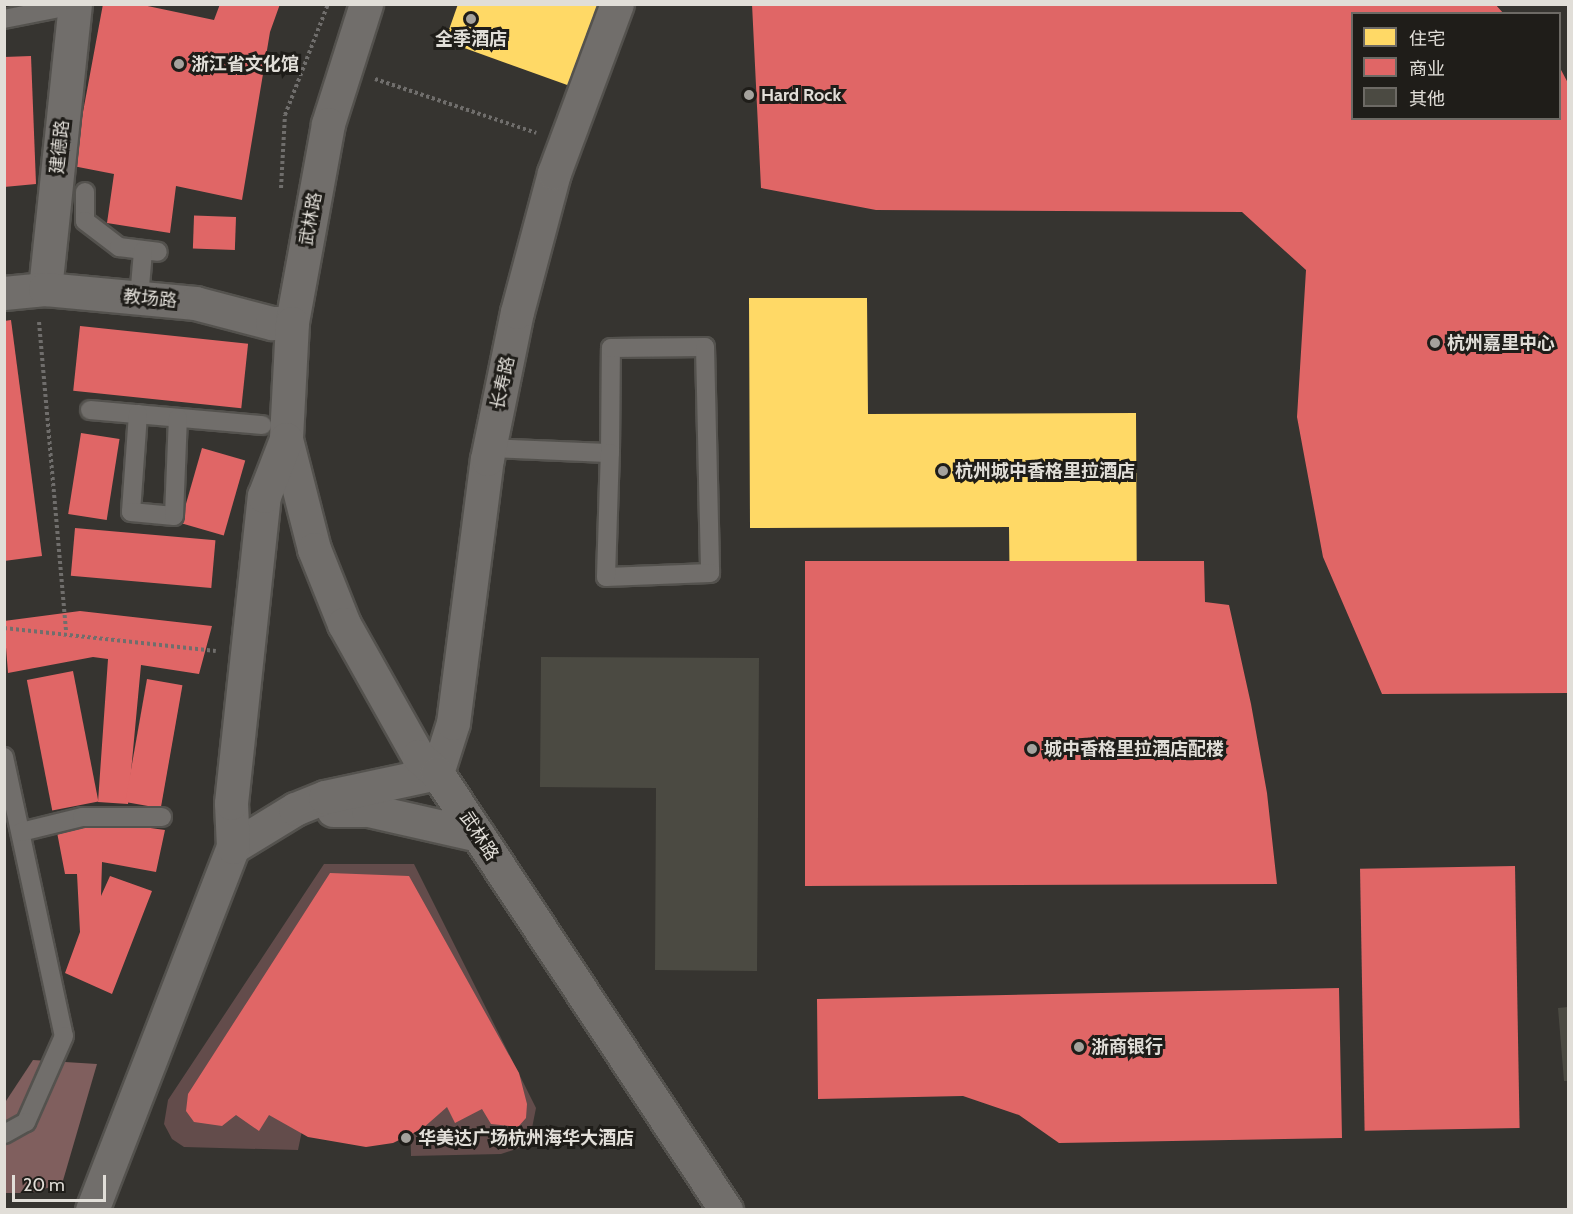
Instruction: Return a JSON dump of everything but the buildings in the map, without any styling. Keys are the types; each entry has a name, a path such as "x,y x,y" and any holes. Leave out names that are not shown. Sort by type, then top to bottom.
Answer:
{"street":[{"name":"武林路","path":"92,1209 233,848 231,803 264,496 274,432 328,124 366,4"},
{"name":"长寿路","path":"437,773 453,723 489,448 517,312 565,143 617,4"},
{"name":"建德路","path":"45,289 75,5"},
{"name":"教场路","path":"4,293 45,289 195,303 272,323 292,323"},
{"name":"武林路","path":"274,432 314,549 344,624 418,756 437,773 726,1209"},
{"path":"233,848 295,809 325,797 437,773"},
{"path":"295,809 368,810 478,835"}],"lane":[{"path":"4,19 75,5"},
{"path":"85,192 85,221 119,247 150,251 139,298"},
{"path":"705,347 710,573 606,577 610,453 611,348 705,347"},
{"path":"90,410 178,418 274,432"},
{"path":"138,414 131,512 174,516 178,418"},
{"path":"489,448 610,453"},
{"path":"4,757 64,1036 26,1122 4,1134"},
{"path":"21,832 82,817 162,817"}],"path":[{"path":"344,68 565,143"},
{"path":"45,289 38,329 66,633"},
{"path":"4,628 66,633 247,655"}],"shaded area":[{"path":"324,864 414,864 536,1108 532,1128 522,1147 501,1154 411,1156 410,1116 305,1116 298,1150 184,1147 172,1139 164,1124 168,1100"},
{"path":"33,1060 97,1064 62,1184 29,1193 5,1193 4,1104"}],"place":[{"name":"全季酒店","path":"471,19"},
{"name":"浙江省文化馆","path":"179,64"},
{"name":"Hard Rock","path":"749,95"},
{"name":"杭州嘉里中心","path":"1435,343"},
{"name":"杭州城中香格里拉酒店","path":"943,471"},
{"name":"城中香格里拉酒店配楼","path":"1032,749"},
{"name":"浙商银行","path":"1079,1047"},
{"name":"华美达广场杭州海华大酒店","path":"406,1138"}]}
